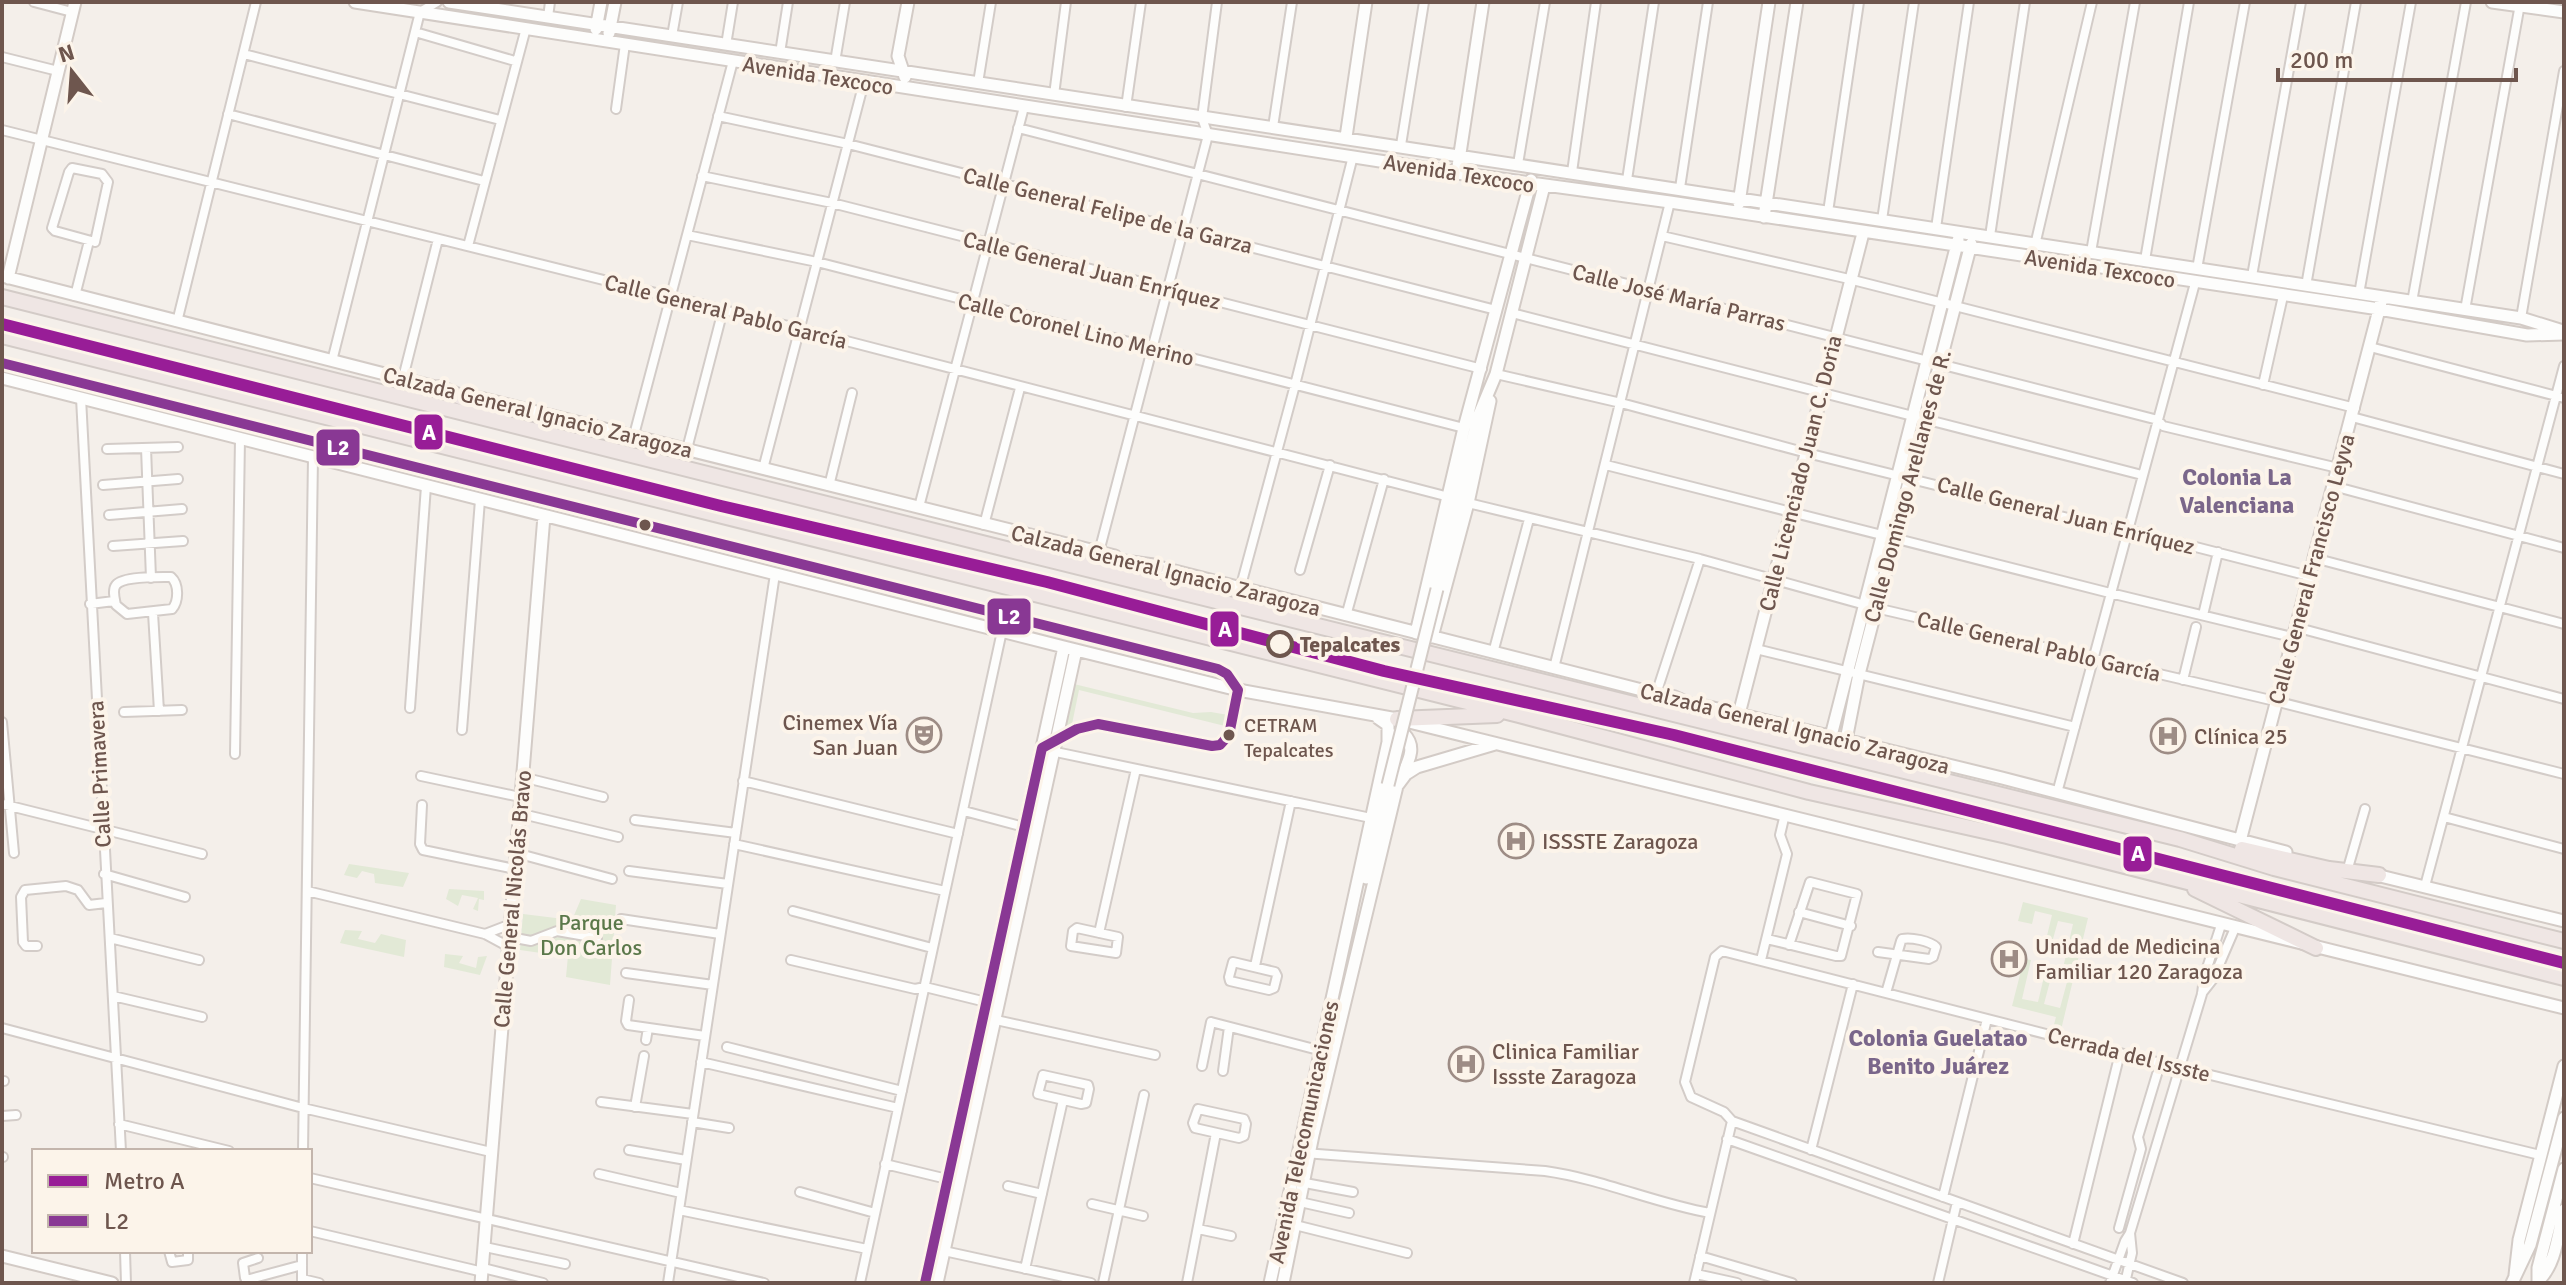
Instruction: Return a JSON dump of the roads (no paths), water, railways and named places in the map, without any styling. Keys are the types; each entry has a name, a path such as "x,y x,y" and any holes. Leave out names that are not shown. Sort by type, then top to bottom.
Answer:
{"highway":[{"name":"Calzada General Ignacio Zaragoza","path":"2,297 2180,839 2274,868 2564,941"},
{"path":"2,336 1519,715 1809,792 2165,875 2564,978"},
{"path":"440,388 541,433"},
{"path":"1010,550 1064,553 1157,567"},
{"path":"1673,698 1799,746"},
{"path":"1397,719 1519,715"},
{"path":"2180,839 2203,841 2329,869 2379,875"},
{"path":"2165,875 2316,948"}],"main road":[{"name":"Avenida Texcoco","path":"355,2 1528,184 1670,202 2283,296 2381,304 2527,335 2564,332"},
{"name":"Avenida Texcoco","path":"449,2 504,6 548,17 1126,107 1401,145 2252,276 2359,294 2381,304 2412,302 2521,318 2564,332"},
{"path":"594,38 601,2"},
{"path":"608,41 615,2"},
{"path":"908,2 898,56 908,89"},
{"path":"1346,137 1366,2"},
{"path":"1457,173 1483,2"},
{"path":"1738,213 1769,2"},
{"path":"1764,217 1797,2"},
{"path":"2492,2 2564,12"},
{"path":"5,277 74,7"},
{"path":"864,82 898,56"},
{"path":"847,80 850,64"},
{"path":"1416,633 1464,428 1482,369 1528,184 1541,168"},
{"path":"1432,637 1468,503 1492,388 1544,186"},
{"path":"1713,209 1716,194"},
{"path":"1802,224 1805,208"},
{"name":"Calle Domingo Arellanes de R.","path":"1831,736 1843,718 1934,362 1961,232"},
{"name":"Calle Licenciado Juan C. Doria","path":"1739,714 1863,233"},
{"name":"Calle Domingo Arellanes de R.","path":"1948,304 1974,234"},
{"name":"Calzada General Ignacio Zaragoza","path":"5,277 2564,921"},
{"name":"Calle General Francisco Leyva","path":"2240,841 2381,304"},
{"path":"3,379 1238,690 1397,719 2561,1008"},
{"path":"1477,386 1478,417"},
{"path":"1478,417 1492,388"},
{"name":"Avenida Telecomunicaciones","path":"1270,1283 1349,983 1478,417"},
{"name":"Calle General Nicolás Bravo","path":"482,1274 544,516"},
{"path":"1423,603 1430,610 1440,607"},
{"path":"937,1283 996,1020 1070,648"},
{"path":"1371,714 1388,725 1388,742"},
{"name":"Calle Domingo Arellanes de R.","path":"1843,718 1846,740"},
{"path":"1388,742 1394,735 1402,733 1409,738 1411,745 1410,756 1394,784"},
{"name":"Avenida Telecomunicaciones","path":"1283,1283 1305,1183 1304,1153 1322,1051 1388,742"},
{"path":"1394,784 1417,767 1486,746 1505,745"},
{"path":"925,1283 1024,827 1048,750"},
{"name":"Avenida Telecomunicaciones","path":"1336,982 1348,957 1394,784"},
{"name":"Avenida Telecomunicaciones","path":"1348,957 1349,983"},
{"path":"2514,1279 2519,1240 2564,1066"},
{"path":"2514,1279 2530,1245 2564,1118"},
{"path":"2538,1282 2538,1268 2564,1169"},
{"path":"2538,1282 2551,1261 2564,1210"},
{"path":"2,1256 112,1283"}],"street":[{"path":"34,2 74,7"},
{"path":"177,322 256,2"},
{"path":"332,361 420,12 437,2"},
{"path":"548,17 550,2"},
{"path":"672,36 678,2"},
{"path":"726,45 733,2"},
{"path":"780,53 788,2"},
{"path":"835,62 845,2"},
{"path":"978,83 991,2"},
{"path":"1054,95 1066,2"},
{"path":"1126,107 1141,2"},
{"path":"1099,552 1208,135 1202,118 1217,2"},
{"path":"1273,127 1292,2"},
{"path":"1401,145 1424,2"},
{"path":"1518,164 1545,2"},
{"path":"1572,172 1596,2"},
{"path":"1627,180 1654,2"},
{"path":"1680,188 1708,2"},
{"path":"1828,212 1859,2"},
{"path":"1882,220 1914,2"},
{"path":"1936,228 1969,2"},
{"path":"1990,236 2025,2"},
{"path":"2032,258 2092,2"},
{"path":"2091,252 2135,2"},
{"path":"2145,260 2189,2"},
{"path":"2197,269 2245,2"},
{"path":"2252,276 2301,2"},
{"path":"2306,286 2356,2"},
{"path":"2359,294 2411,2"},
{"path":"2412,302 2466,2"},
{"path":"2465,310 2520,4"},
{"path":"468,246 526,28"},
{"path":"415,32 515,61"},
{"path":"616,109 625,44"},
{"path":"244,54 500,120"},
{"path":"2,57 58,71"},
{"path":"634,435 733,61"},
{"path":"2521,318 2564,71"},
{"path":"763,469 864,82"},
{"path":"919,507 1024,107"},
{"path":"228,114 484,181"},
{"name":"Calle General Felipe de la Garza","path":"718,116 848,144 1496,310"},
{"name":"Calle José María Parras","path":"1018,128 2158,420 2163,426 2338,468"},
{"name":"Calle General Pablo García","path":"2,130 800,329 1449,497"},
{"path":"1240,589 1353,156"},
{"path":"72,168 102,174 108,182 96,239 95,242 89,241 52,228 72,168"},
{"name":"Calle General Juan Enríquez","path":"702,176 832,203 1482,369"},
{"path":"1554,668 1670,202"},
{"name":"Calle Coronel Lino Merino","path":"687,235 817,262 1464,428"},
{"path":"1662,236 1849,279 2175,361 2564,474"},
{"path":"403,378 438,239"},
{"path":"75,296 89,241"},
{"path":"2057,793 2195,283"},
{"path":"2263,385 2283,296"},
{"path":"687,449 723,310"},
{"path":"1512,313 2142,475"},
{"path":"2370,347 2560,396"},
{"path":"2425,886 2535,466 2560,396 2564,366"},
{"name":"Calle General Juan Enríquez","path":"1496,374 2309,576"},
{"path":"984,525 1020,388"},
{"path":"829,486 852,393"},
{"name":"Calle Primavera","path":"81,398 121,1149"},
{"path":"235,754 240,439"},
{"path":"107,449 178,447"},
{"path":"146,448 151,578"},
{"path":"303,1149 313,457"},
{"path":"1300,570 1330,465"},
{"path":"1606,465 2112,594 2293,632 2564,699"},
{"path":"103,485 178,479"},
{"path":"1346,616 1384,479"},
{"path":"410,708 426,486"},
{"path":"2333,486 2564,548"},
{"path":"462,730 480,500"},
{"name":"Calle General Pablo García","path":"1468,503 1700,559 1871,606 2275,701 2564,774"},
{"path":"109,515 182,509"},
{"path":"1493,653 1529,519"},
{"path":"113,546 183,541"},
{"path":"2203,615 2218,552"},
{"path":"2314,558 2564,624"},
{"path":"1656,694 1700,559"},
{"path":"668,1283 775,574"},
{"path":"171,577 176,583 176,604 165,611 127,614 118,609 114,601 115,588 129,579 171,577"},
{"path":"90,604 114,601"},
{"path":"153,613 159,711"},
{"path":"2183,680 2196,627"},
{"path":"860,1283 1002,631"},
{"path":"1756,649 2075,727"},
{"path":"124,712 182,710"},
{"path":"2,722 5,805 14,853"},
{"path":"1048,750 1371,818"},
{"path":"1099,933 1136,769"},
{"path":"421,776 520,797"},
{"path":"522,777 603,797"},
{"path":"743,781 958,834"},
{"path":"1255,966 1291,801"},
{"path":"5,805 202,854"},
{"path":"422,805 420,844 423,850 515,869"},
{"path":"2348,868 2365,809"},
{"path":"964,811 1024,827"},
{"path":"518,813 618,837"},
{"path":"1761,960 1787,854 1780,835 1785,814"},
{"path":"2444,817 2564,849"},
{"path":"635,820 736,833"},
{"path":"734,844 945,891"},
{"path":"516,853 612,879"},
{"path":"629,871 728,884"},
{"path":"104,874 185,897"},
{"path":"1767,939 1789,945 1841,956 1857,894 1816,882 1808,884 1789,945"},
{"path":"37,946 26,946 23,942 21,897 25,890 66,886 78,890 89,905 106,903"},
{"path":"307,891 485,934 531,941 557,931 597,938"},
{"path":"793,911 932,948"},
{"path":"1799,912 1851,926"},
{"path":"621,919 720,934"},
{"path":"2098,1283 2108,1277 2130,1233 2221,925"},
{"path":"1075,928 1099,933 1118,937 1116,953 1070,945 1075,928"},
{"path":"2202,994 2213,979 2235,928"},
{"path":"485,934 510,936"},
{"path":"110,938 199,960"},
{"path":"1878,952 1897,956 1929,959 1933,957 1936,947 1932,943 1906,938 1901,941 1897,956 1886,993"},
{"name":"Cerrada del Issste","path":"1732,1121 1724,1112 1691,1097 1685,1082 1718,952 1761,960 2120,1053 2540,1155"},
{"path":"791,960 986,1002"},
{"path":"1233,962 1255,966 1277,973 1274,988 1269,990 1229,980 1233,962"},
{"path":"626,973 713,985"},
{"path":"1811,1150 1853,984"},
{"path":"113,996 202,1017"},
{"path":"629,1000 627,1025 705,1036"},
{"path":"1943,1197 1987,1019"},
{"path":"996,1020 1155,1055"},
{"path":"1202,1066 1211,1022 1322,1051"},
{"path":"1223,1071 1229,1027"},
{"path":"2,1028 303,1108 491,1152"},
{"path":"646,1040 648,1028"},
{"path":"1206,1046 1225,1049"},
{"path":"727,1047 902,1091"},
{"path":"2073,1244 2120,1053"},
{"path":"635,1107 644,1056"},
{"path":"701,1062 898,1108"},
{"path":"2119,1228 2141,1149 2138,1137 2157,1074"},
{"path":"1043,1075 1089,1086 1085,1104 1063,1100 1037,1093 1043,1075"},
{"path":"1103,1283 1144,1095"},
{"path":"1025,1269 1063,1100"},
{"path":"601,1102 692,1118 729,1128"},
{"path":"1198,1109 1246,1122 1243,1137 1216,1133 1193,1127 1198,1109"},
{"path":"2,1116 16,1115"},
{"path":"1737,1283 1695,1278 1732,1121 2183,1283"},
{"path":"119,1124 221,1149"},
{"path":"1187,1283 1216,1133"},
{"path":"1727,1139 2128,1282 2130,1233"},
{"path":"2141,1149 2155,1153"},
{"path":"629,1150 686,1160"},
{"path":"1304,1153 1554,1172 1710,1213"},
{"path":"885,1164 947,1179"},
{"path":"599,1174 681,1193"},
{"path":"312,1178 764,1283"},
{"path":"1305,1183 1353,1192"},
{"path":"1008,1186 1042,1194"},
{"path":"800,1192 875,1213"},
{"path":"1300,1202 1349,1213"},
{"path":"1938,1283 1957,1202"},
{"path":"1092,1204 1143,1216"},
{"path":"679,1210 867,1249"},
{"path":"1295,1225 1407,1253"},
{"path":"1198,1229 1231,1236"},
{"path":"312,1232 482,1274 543,1283"},
{"path":"485,1247 565,1264"},
{"path":"944,1251 1091,1283"},
{"path":"125,1253 126,1283"},
{"path":"170,1253 175,1263 188,1260 188,1253"},
{"path":"302,1253 302,1281 319,1283"},
{"path":"1700,1256 1792,1283"},
{"path":"258,1258 242,1265 245,1278 302,1265"}],"metro line":[{"name":"A","path":"2,324 721,506 1047,582 1384,671 1674,735 2564,963"}],"place":[{"name":"Tepalcates","path":"1280,644"},
{"name":"Cinemex Vía San Juan","path":"924,735"},
{"name":"CETRAM Tepalcates","path":"1229,735"},
{"name":"Clínica 25","path":"2168,736"},
{"name":"ISSSTE Zaragoza","path":"1516,841"},
{"name":"Unidad de Medicina Familiar 120 Zaragoza","path":"2009,959"},
{"name":"Clinica Familiar Issste Zaragoza","path":"1466,1064"}],"district":[{"name":"Colonia La Valenciana","path":"2237,491"},
{"name":"Colonia Guelatao Benito Juárez","path":"1938,1052"}],"park label":[{"name":"Parque Don Carlos","path":"591,934"}]}
